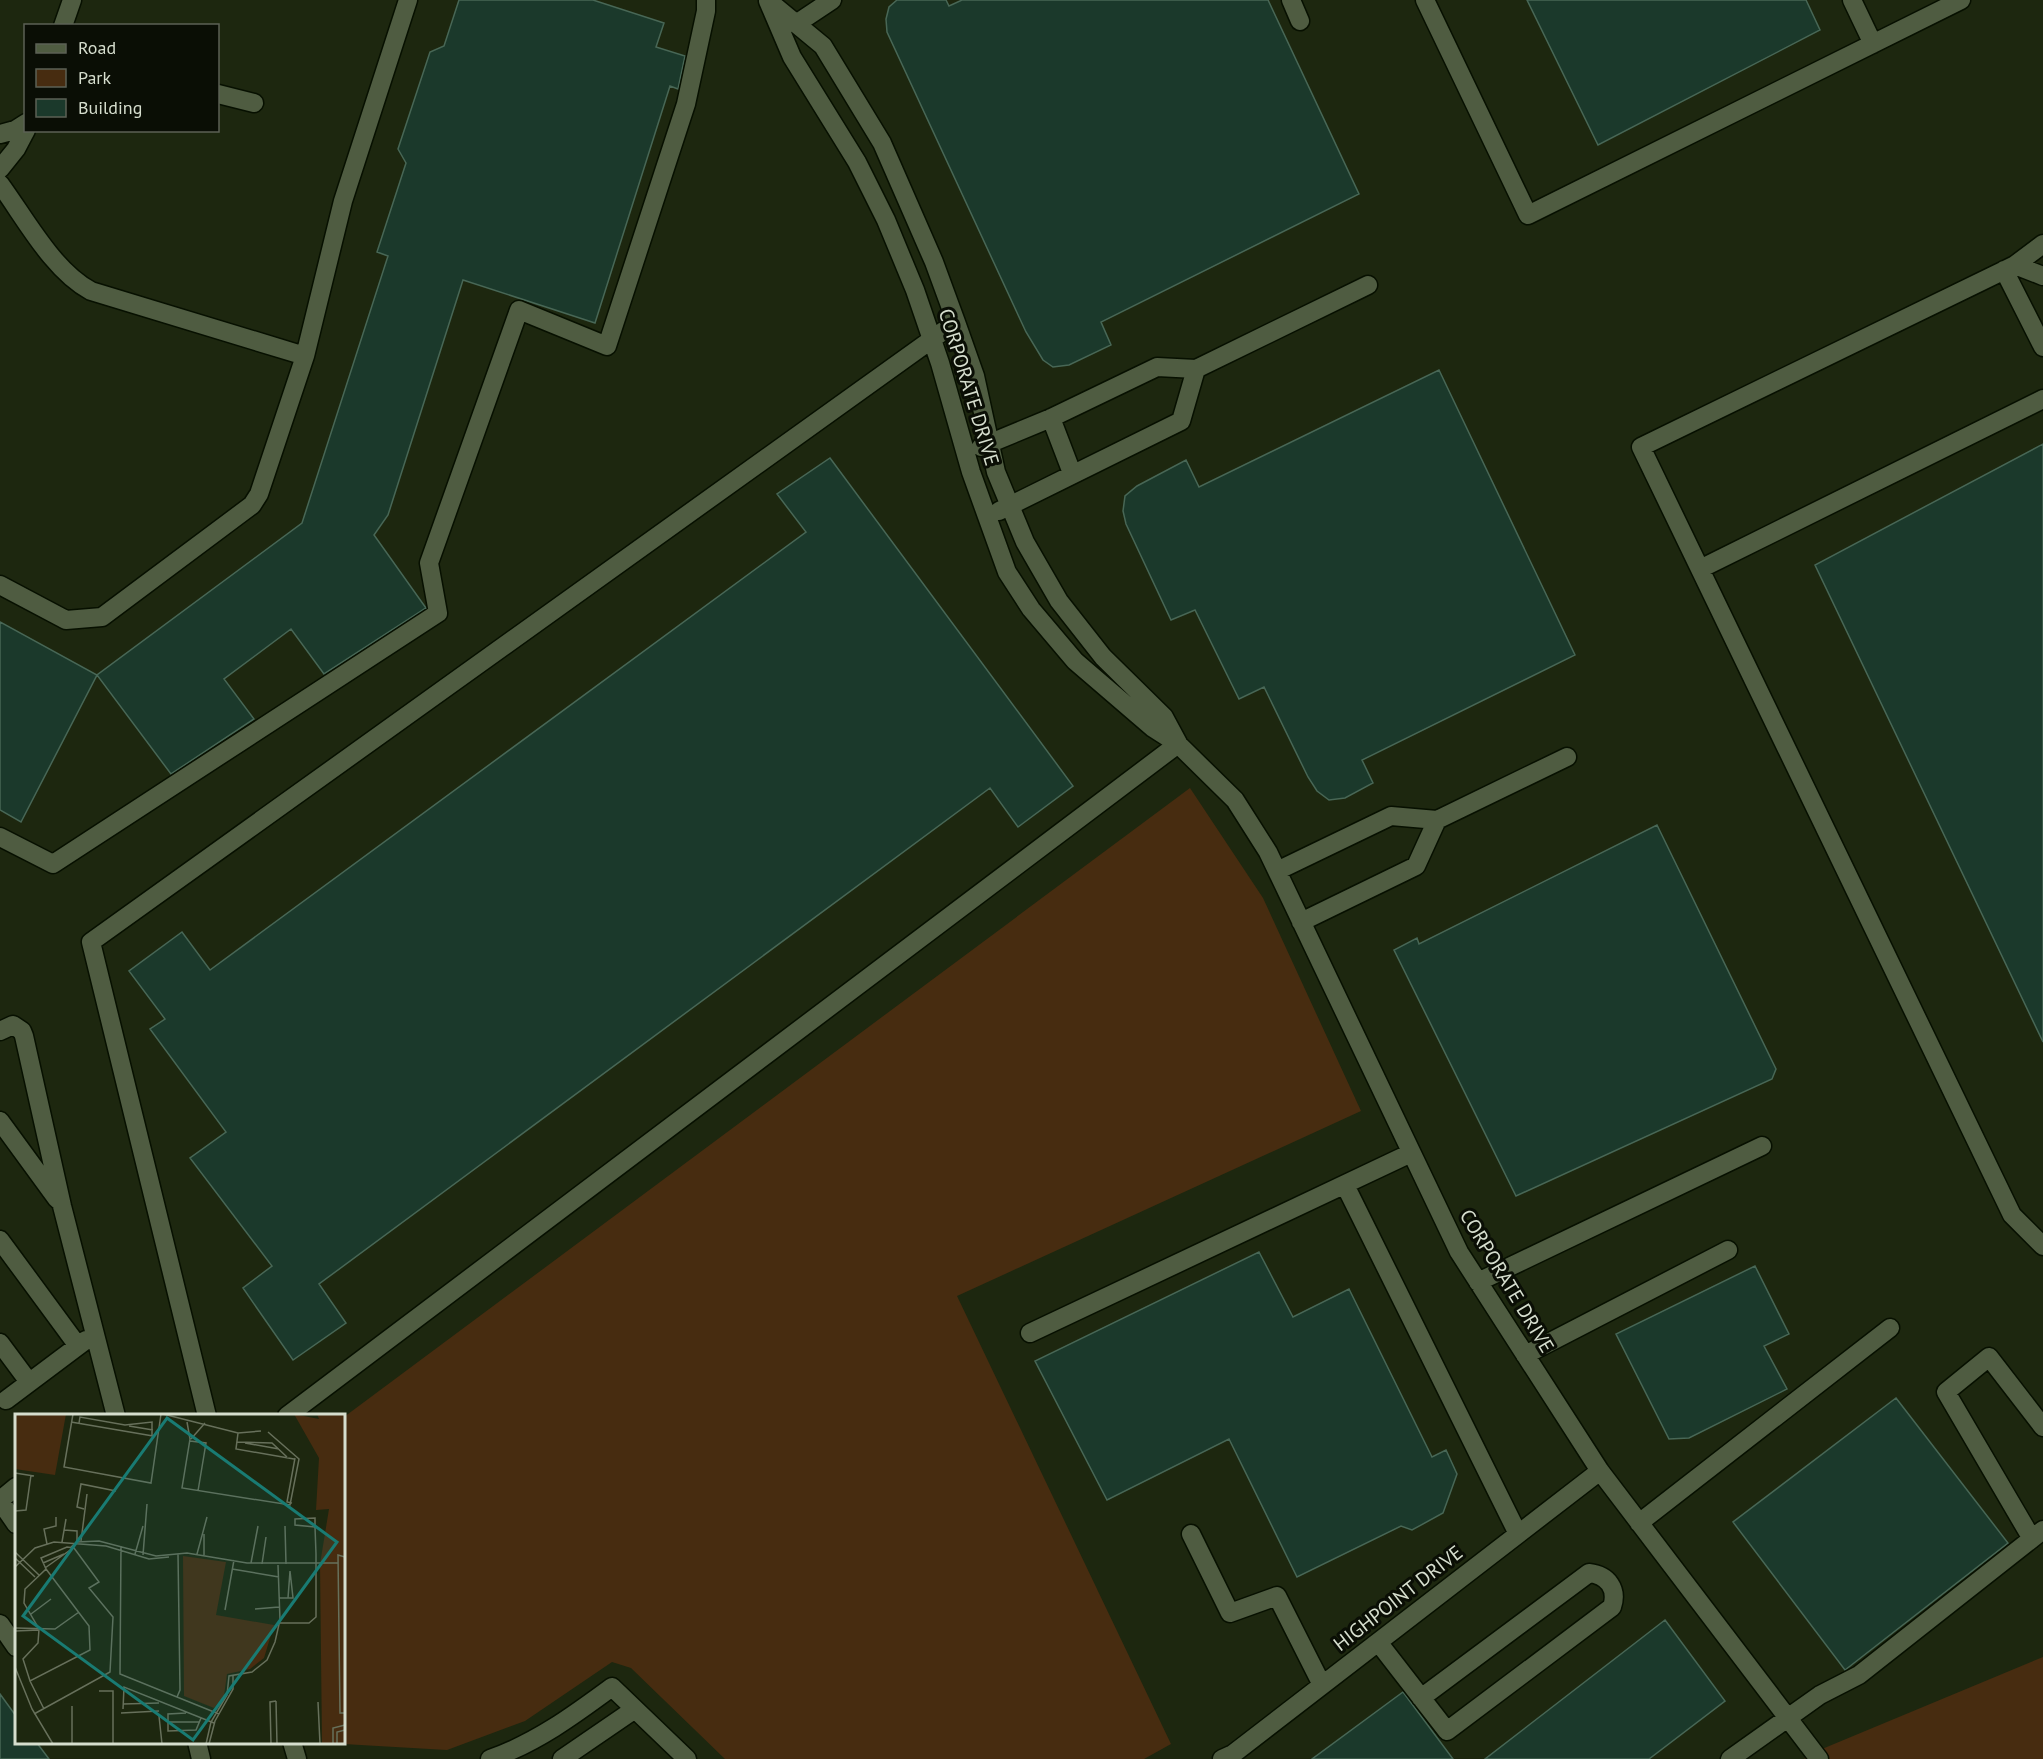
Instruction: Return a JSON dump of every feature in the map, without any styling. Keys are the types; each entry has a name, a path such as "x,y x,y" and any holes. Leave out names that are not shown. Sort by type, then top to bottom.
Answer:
{"street":[{"path":"64,24 72,0"},
{"path":"0,585 66,620 96,618 108,613 247,510 259,494 305,356 343,201 408,0"},
{"name":"CORPORATE DRIVE","path":"768,0 824,46 882,143 934,262 956,322 975,376 996,472 1025,542 1059,601 1103,657 1164,717 1178,744"},
{"name":"CORPORATE DRIVE","path":"768,0 792,57 832,117 881,210 915,290 965,453 1007,572 1031,609 1075,661 1153,729 1178,744 1235,800 1268,852 1459,1252 1600,1471 1815,1755"},
{"path":"796,24 832,0"},
{"path":"1291,0 1300,21"},
{"path":"1425,0 1528,215 1961,0"},
{"path":"1852,0 1873,44"},
{"path":"0,837 53,864 438,613 429,563 519,310 606,346 686,104 706,11 703,1"},
{"path":"219,94 254,103"},
{"path":"0,134 15,130 24,124"},
{"path":"0,170 16,149 25,132"},
{"path":"0,184 64,272 79,285 91,291 305,356"},
{"path":"2043,244 2009,267 1641,447 2012,1215 2043,1246"},
{"path":"2009,267 2043,276"},
{"path":"2009,267 2043,347"},
{"path":"965,453 1051,418 1157,367 1196,369 1368,285"},
{"path":"207,1414 91,942 956,322"},
{"path":"987,517 1181,421 1196,369"},
{"path":"1700,569 2043,399"},
{"path":"1051,418 1072,473"},
{"path":"289,1414 1178,744"},
{"path":"1277,871 1391,816 1437,820 1567,757"},
{"path":"1301,922 1416,866 1437,820"},
{"path":"0,1031 13,1025 22,1031 24,1036 62,1206 115,1414"},
{"path":"0,1121 62,1206"},
{"path":"1478,1282 1762,1146"},
{"path":"1030,1333 1411,1153"},
{"path":"1345,1185 1518,1534"},
{"path":"0,1240 78,1346"},
{"path":"1525,1355 1728,1250"},
{"path":"1639,1523 1890,1328"},
{"path":"6,1400 95,1334"},
{"path":"0,1343 29,1383"},
{"path":"1730,1759 1820,1695 1859,1675 2037,1534 1946,1392 1989,1357 2043,1427"},
{"name":"HIGHPOINT DRIVE","path":"1222,1759 1233,1754 1600,1471"},
{"path":"15,1488 0,1500 15,1522"},
{"path":"1191,1534 1230,1613 1277,1596 1322,1685"},
{"path":"1378,1642 1421,1698 1447,1731 1612,1607 1614,1592 1611,1584 1599,1574 1589,1573 1421,1698"},
{"path":"0,1624 15,1646"},
{"path":"490,1759 511,1752 560,1725 612,1686 687,1759"},
{"path":"562,1759 635,1709"},
{"path":"197,1744 201,1759"},
{"path":"292,1744 297,1759"}],"green space":[{"path":"1190,788 1263,898 1361,1111 957,1296 1171,1744 1144,1759 725,1759 631,1668 612,1662 525,1721 447,1750 343,1744 345,1416"},
{"path":"2043,1657 2043,1759 1804,1759 1810,1754"}],"building":[{"path":"459,0 593,0 664,23 656,47 685,56 678,89 670,86 595,323 463,280 388,515 374,535 426,608 324,674 291,629 224,679 254,719 171,774 97,675 302,523 388,256 377,252 406,163 398,149 430,52 444,46"},
{"path":"897,0 946,0 949,6 962,0 1268,0 1359,194 1101,322 1111,345 1069,365 1053,367 1043,360 1026,332 887,32 886,19 889,7"},
{"path":"1527,0 1806,0 1820,30 1598,145"},
{"path":"1439,370 1575,655 1362,760 1373,783 1345,798 1329,800 1317,791 1308,777 1264,687 1239,699 1195,610 1171,620 1126,524 1123,511 1125,496 1137,486 1186,460 1199,487"},
{"path":"2043,444 2043,1042 1815,565"},
{"path":"830,458 1073,786 1018,827 990,788 319,1284 346,1323 293,1360 243,1288 272,1266 190,1158 226,1132 150,1029 165,1019 129,971 182,932 210,970 806,532 777,494"},
{"path":"0,622 97,675 21,822 0,810"},
{"path":"1657,825 1776,1069 1772,1079 1516,1196 1394,950 1417,938 1419,944"},
{"path":"1259,1252 1293,1317 1349,1289 1432,1457 1446,1450 1457,1474 1443,1513 1412,1530 1401,1526 1297,1577 1229,1439 1107,1500 1035,1361"},
{"path":"1755,1266 1789,1334 1764,1346 1787,1389 1689,1438 1669,1439 1616,1334"},
{"path":"1896,1398 2008,1543 1845,1670 1733,1522"},
{"path":"1665,1620 1725,1701 1649,1759 1485,1759"},
{"path":"1403,1692 1453,1759 1312,1759"},
{"path":"0,1694 15,1715 15,1744 38,1744 49,1759 0,1759"}]}
